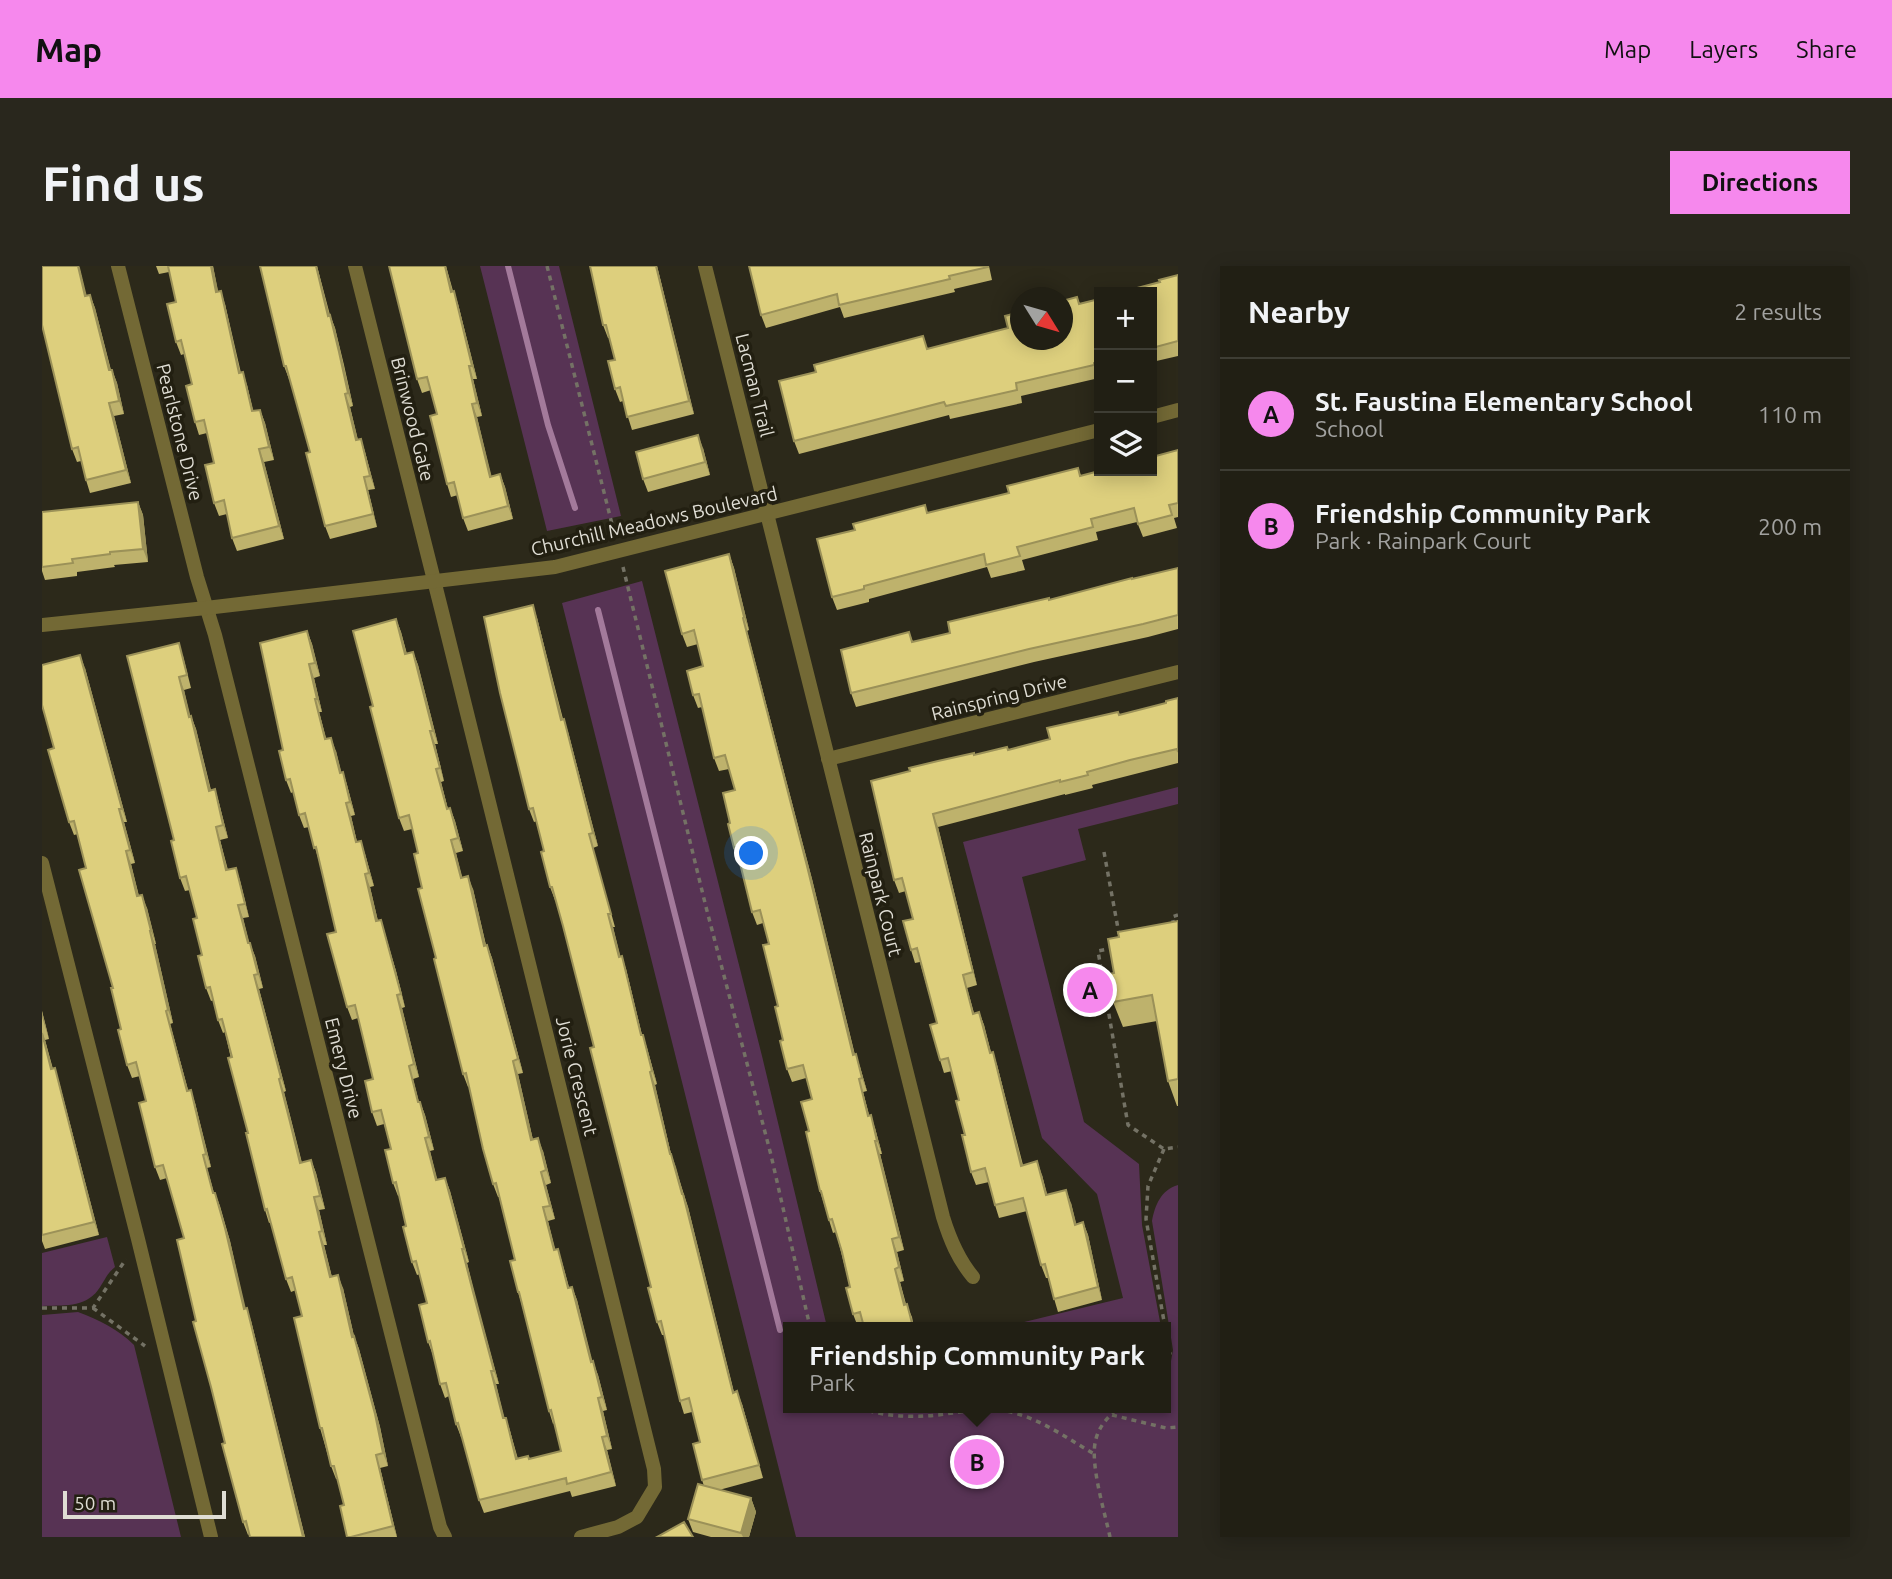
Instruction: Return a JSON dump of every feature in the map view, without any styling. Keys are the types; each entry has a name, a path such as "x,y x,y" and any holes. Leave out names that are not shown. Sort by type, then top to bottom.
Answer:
{"street":[{"name":"Pearlstone Drive","path":"118,266 206,608"},
{"name":"Brinwood Gate","path":"355,266 435,582"},
{"name":"Lacman Trail","path":"705,266 768,514"},
{"path":"1157,416 1178,410"},
{"name":"Churchill Meadows Boulevard","path":"42,625 555,568 1094,431"},
{"name":"Rainpark Court","path":"768,514 943,1217 950,1241 973,1277"},
{"name":"Jorie Crescent","path":"435,582 654,1469 655,1488 638,1517 618,1527 581,1537"},
{"name":"Emery Drive","path":"206,608 440,1527 445,1537"},
{"name":"Rainspring Drive","path":"828,759 1178,672"},
{"path":"42,863 211,1537"}],"path":[{"path":"547,266 615,536"},
{"path":"623,567 706,907 771,1155 809,1322"},
{"path":"1104,852 1121,946 1098,951 1128,1125 1164,1149 1178,1147"},
{"path":"1176,935 1172,917 1178,915"},
{"path":"1164,1149 1148,1186 1146,1219 1164,1322"},
{"path":"93,1308 138,1239"},
{"path":"42,1308 93,1308 169,1363"},
{"path":"875,1413 923,1416 948,1413"},
{"path":"1013,1413 1053,1430 1094,1454"},
{"path":"1110,1537 1094,1454 1096,1439 1102,1426 1111,1415 1166,1428 1178,1427"}],"shaded area":[{"path":"480,266 559,266 621,516 547,531"},
{"path":"642,581 762,1056 826,1322 783,1322 783,1413 1171,1413 1171,1322 1168,1322 1152,1221 1160,1199 1167,1190 1178,1185 1178,1537 796,1537 562,603"},
{"path":"1178,787 1178,804 1078,829 1086,860 1022,877 1084,1122 1139,1164 1142,1225 1160,1322 1025,1322 1123,1298 1097,1194 1042,1138 963,842"},
{"path":"107,1237 115,1267 93,1296 80,1303 42,1306 42,1253"},
{"path":"78,1312 108,1326 134,1345 181,1537 42,1537 42,1315"}],"building":[{"path":"42,266 78,266 85,296 90,295 119,401 109,403 126,470 86,480 78,447 72,449 42,325"},
{"path":"168,266 211,266 216,292 221,291 239,373 243,372 252,411 260,410 269,447 259,449 279,526 232,538 224,500 214,503 205,465 214,463 204,420 195,422 186,386 192,384 181,340 176,342 167,304 176,302"},
{"path":"260,266 316,266 339,352 356,440 361,439 370,476 364,477 373,514 325,526 306,453 310,452 284,366"},
{"path":"389,266 445,266 451,292 454,291 472,366 469,366 477,403 472,404 490,477 500,474 508,506 463,518 454,482 447,484 430,416 437,414 427,377 417,379"},
{"path":"590,266 656,266 689,401 627,417 620,387 615,389 608,361 615,360 606,325 603,325"},
{"path":"749,266 988,267 949,276 950,279 839,305 837,294 761,315"},
{"path":"1178,275 1178,341 1157,347 1157,287 1141,287 1160,282 1159,280"},
{"path":"1077,297 1079,304 1094,300 1094,365 1016,383 1017,390 946,406 944,402 794,441 779,381 816,372 814,365 923,336 927,349 1008,328 1005,316 1010,315 1010,350 1073,350 1073,298"},
{"path":"698,435 705,462 643,479 636,452"},
{"path":"1178,450 1178,503 1169,505 1172,515 1138,524 1134,508 1091,519 1093,527 1017,547 1020,556 986,565 984,554 832,597 817,539 855,530 853,524 925,505 927,513 1009,493 1007,486 1078,468 1080,476 1094,472 1094,476 1157,476 1157,456"},
{"path":"138,502 143,549 110,552 72,559 73,563 42,567 42,512"},
{"path":"729,554 853,1055 856,1054 862,1078 859,1079 868,1116 871,1115 899,1237 892,1239 899,1267 895,1269 904,1305 907,1304 912,1322 863,1322 860,1312 853,1314 846,1288 850,1287 842,1252 820,1191 806,1132 809,1131 801,1102 812,1099 803,1065 787,1069 775,1007 778,1006 763,945 769,944 760,910 752,912 728,824 730,823 723,793 735,790 725,755 714,758 699,694 693,695 687,671 703,666 694,630 682,634 665,571"},
{"path":"1178,568 1178,615 851,693 841,650 909,632 912,642 950,633 948,622"},
{"path":"533,605 561,720 564,719 593,833 589,834 611,914 608,914 643,1035 670,1154 683,1194 733,1393 737,1391 759,1465 702,1480 693,1444 700,1442 689,1398 680,1401 661,1321 657,1322 648,1288 651,1287 590,1048 594,1047 541,852 544,851 533,808 529,809 484,617"},
{"path":"396,619 405,654 413,652 433,731 430,731 440,768 436,769 458,838 451,840 461,878 468,876 484,946 487,945 518,1059 513,1061 531,1140 538,1138 546,1170 541,1172 550,1206 543,1207 554,1250 558,1249 568,1288 572,1287 591,1362 593,1361 602,1397 598,1398 607,1436 602,1437 611,1472 567,1484 566,1478 479,1500 446,1383 440,1384 430,1341 428,1342 419,1305 427,1303 416,1261 412,1262 396,1182 393,1183 385,1150 391,1149 381,1110 372,1112 365,1081 373,1079 355,1005 347,1007 327,934 336,932 316,847 314,848 305,813 299,815 290,779 286,780 279,751 283,750 260,643 307,631 315,663 309,664 325,739 331,738 340,773 343,772 350,802 346,803 356,842 361,841 369,873 365,874 376,921 381,920 401,994 397,995 414,1064 409,1066 429,1137 425,1138 436,1180 445,1178 494,1371 491,1371 516,1459 528,1456 529,1459 561,1451 510,1261 515,1260 496,1183 493,1184 483,1149 466,1073 463,1074 434,959 436,958 418,889 422,888 414,854 418,853 409,815 399,818 353,631"},
{"path":"179,643 187,675 179,677 209,791 215,789 223,825 216,827 226,870 236,868 245,904 238,905 258,974 254,975 300,1163 311,1160 320,1196 314,1197 322,1231 319,1232 330,1277 338,1275 383,1453 376,1455 393,1526 351,1537 347,1537 340,1506 344,1505 320,1428 294,1318 302,1316 292,1277 286,1279 267,1209 265,1210 228,1058 232,1057 222,1019 218,1020 210,987 206,988 198,956 202,955 193,919 197,918 186,876 180,878 171,841 174,840 127,656"},
{"path":"80,655 122,809 119,809 130,850 126,851 137,896 142,895 151,931 168,1010 166,1011 187,1091 191,1090 206,1154 203,1155 225,1228 244,1309 247,1308 303,1537 250,1537 246,1521 243,1522 222,1444 225,1443 193,1322 196,1321 177,1240 184,1238 163,1165 155,1167 139,1103 146,1101 136,1062 127,1065 118,1030 121,1029 113,988 79,870 86,868 74,821 69,822 48,750 54,748 42,705 42,665"},
{"path":"1178,698 1178,752 1177,749 1130,760 1087,772 1088,775 933,814 973,972 963,975 973,1014 979,1012 990,1053 993,1052 1021,1166 1037,1161 1046,1195 1066,1190 1075,1225 1083,1222 1098,1287 1054,1299 1045,1264 1041,1265 1023,1198 995,1205 985,1168 971,1172 956,1101 959,1100 948,1058 940,1060 930,1025 937,1023 917,948 911,950 903,921 913,919 902,878 894,880 871,781 938,761 1007,747 1008,750 1050,739 1047,728 1118,712 1119,715"},
{"path":"1178,921 1178,1079 1168,1081 1152,995 1113,1002 1109,974 1114,973 1108,939 1119,937 1118,932"},
{"path":"42,1033 51,1069 55,1068 94,1222 42,1235"},
{"path":"698,1484 751,1498 741,1533 688,1519"},
{"path":"684,1522 693,1537 657,1537"}],"waterway":[{"path":"508,266 548,425 575,508"},
{"path":"598,610 780,1330"}],"place":[{"name":"St. Faustina Elementary School","path":"1090,990"},
{"name":"Friendship Community Park","path":"977,1462"}]}
